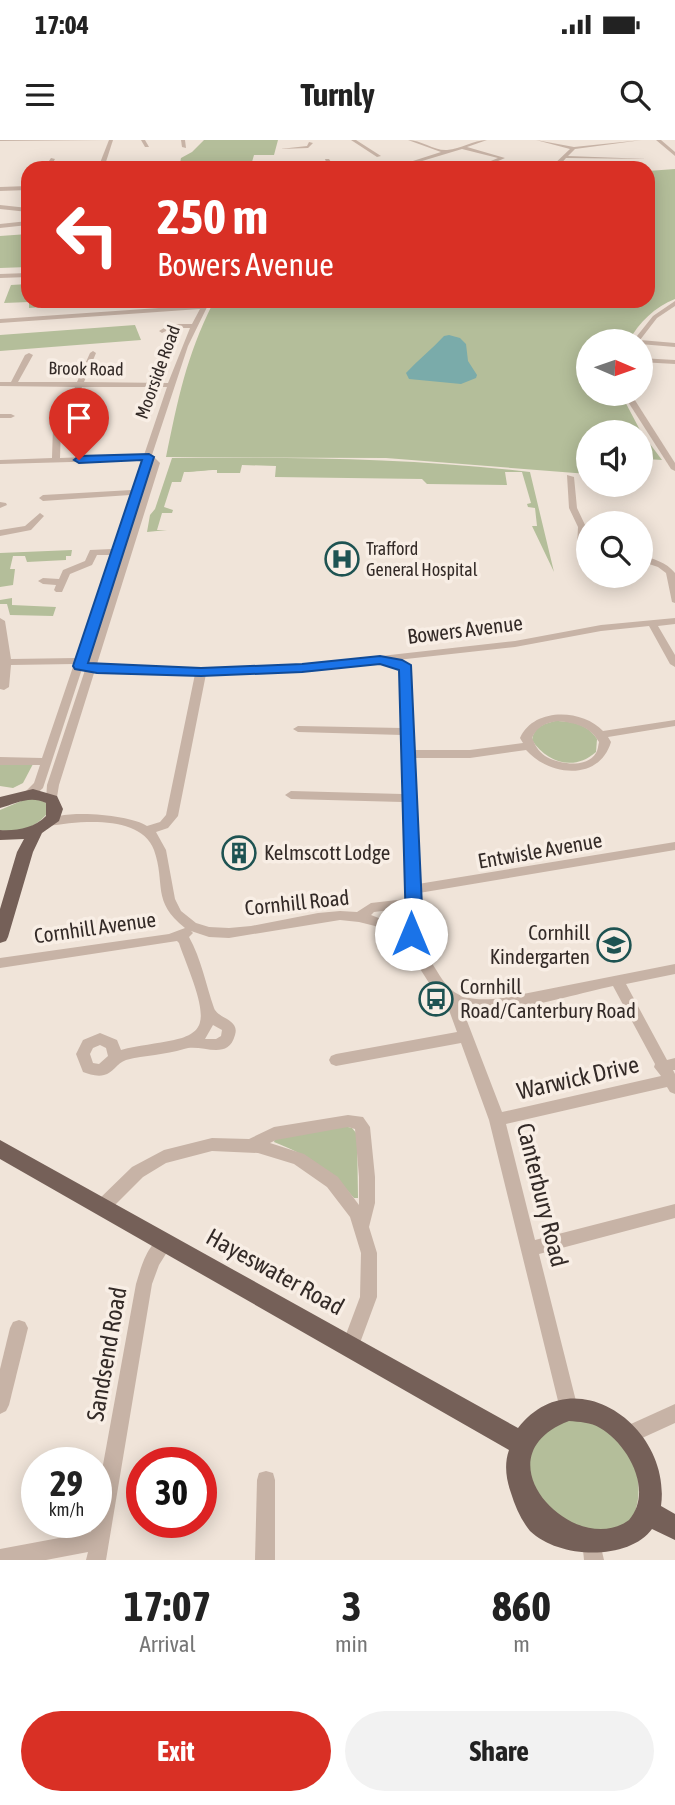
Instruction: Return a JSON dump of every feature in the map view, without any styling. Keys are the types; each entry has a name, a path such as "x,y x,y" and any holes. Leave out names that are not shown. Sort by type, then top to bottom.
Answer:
{"main road":[{"path":"0,803 28,794 44,796 53,802 55,813 25,852 0,937"},
{"path":"0,838 20,836 43,826"},
{"name":"Hayeswater Road","path":"0,1149 522,1444"},
{"path":"569,1409 590,1411 611,1420 629,1435 646,1465 650,1483 647,1512 639,1527 628,1539 594,1555 552,1536 536,1521 525,1503 519,1483 518,1463 522,1444 532,1428 549,1415 569,1409"},
{"path":"647,1512 675,1528"}],"street":[{"path":"0,140 77,143 103,140"},
{"path":"104,161 111,140"},
{"path":"143,140 147,146"},
{"path":"183,140 184,148"},
{"path":"278,161 283,140"},
{"path":"353,140 379,156"},
{"path":"410,140 445,152"},
{"path":"416,161 485,140"},
{"path":"530,144 539,140 571,149 640,140"},
{"path":"590,140 598,144"},
{"path":"658,140 675,155"},
{"path":"282,149 308,147 311,143"},
{"path":"461,147 503,158 495,161"},
{"path":"561,161 571,149"},
{"path":"148,161 149,155"},
{"path":"3,156 13,156"},
{"path":"565,157 646,159"},
{"path":"0,189 21,188"},
{"path":"0,206 21,209"},
{"path":"0,226 21,224"},
{"path":"0,276 21,275"},
{"path":"646,329 654,317 675,303"},
{"path":"0,321 158,308"},
{"name":"Moorside Road","path":"28,794 39,785 86,661 142,492 149,457 171,385 204,308"},
{"path":"162,331 171,326 194,326"},
{"path":"653,343 675,345"},
{"path":"70,406 93,354"},
{"path":"14,383 29,355"},
{"path":"653,361 675,362"},
{"name":"Brook Road","path":"0,384 171,385"},
{"path":"634,406 675,469"},
{"path":"0,416 11,416"},
{"path":"56,460 57,426"},
{"path":"662,452 675,451"},
{"path":"0,462 149,457"},
{"path":"570,477 576,514"},
{"path":"43,498 142,492"},
{"path":"0,533 24,533 35,519"},
{"path":"43,581 60,586 70,569 89,563 93,552 123,552"},
{"path":"653,562 669,570 673,578 675,600"},
{"path":"0,621 3,662 8,684"},
{"name":"Bowers Avenue","path":"3,662 86,661 200,678 522,643 601,628 675,621"},
{"path":"653,623 675,664"},
{"path":"380,660 397,663 407,672 408,797 414,929 406,938"},
{"name":"Moorside Road","path":"53,802 52,789 86,661"},
{"path":"149,831 164,825 172,817 200,678"},
{"path":"546,719 583,722 601,735 605,742 601,756 584,765 573,767 550,764 540,759 528,746 526,738 529,730 546,719"},
{"path":"601,735 675,723"},
{"path":"298,729 408,732"},
{"path":"409,754 470,754 528,746"},
{"path":"0,761 47,762"},
{"path":"291,795 408,797"},
{"path":"53,802 80,817"},
{"path":"43,826 80,817 123,820 149,831 162,851 173,909 193,927"},
{"name":"Entwisle Avenue","path":"360,917 367,909 413,895 675,846"},
{"name":"Cornhill Road","path":"193,927 213,932 239,931 332,916 360,917 378,922 406,938 434,981 451,998"},
{"name":"Cornhill Avenue","path":"0,963 175,937 193,927"},
{"path":"115,1057 191,1042 222,1044 227,1039 229,1028 209,1015 185,942 175,937"},
{"path":"451,998 473,1004 497,1004 675,969"},
{"path":"617,980 670,1075"},
{"name":"Canterbury Road","path":"451,998 497,1120 569,1409"},
{"path":"191,1042 204,1028 209,1015"},
{"path":"336,1060 467,1036"},
{"name":"Warwick Drive","path":"497,1120 670,1075"},
{"path":"102,1207 137,1172 163,1157 198,1147 255,1143 274,1134 348,1121 359,1122 362,1126 367,1197 366,1217 362,1225"},
{"path":"255,1143 286,1153 325,1175 349,1201 362,1225 369,1251 370,1296 362,1323 351,1345"},
{"path":"528,1249 675,1211"},
{"name":"Sandsend Road","path":"96,1560 144,1284 152,1261 164,1244"},
{"path":"0,1405 19,1328"},
{"path":"629,1435 675,1413"},
{"path":"265,1560 268,1503 266,1480"},
{"path":"0,1559 100,1540"}],"green space":[{"path":"204,140 278,140 274,155 254,155 252,161 180,161"},
{"path":"675,169 675,299 648,316 637,329 576,329 576,406 627,406 635,420 576,420 576,473 386,458 166,457 189,360 211,308 655,308 655,170"},
{"path":"21,234 21,267 0,268 0,236"},
{"path":"21,284 21,302 4,303 11,285"},
{"path":"135,325 141,340 0,351 0,335"},
{"path":"653,448 662,460 653,459"},
{"path":"172,458 351,459 530,472 554,572 532,526 537,526 535,508 528,507 527,504 531,503 522,472 505,472 507,485 427,484 422,479 275,477 276,466 242,465 240,473 217,473 217,470 184,472 181,482 172,482 164,507 173,510 172,513 162,513 157,530 167,530 147,532 150,515 155,509"},
{"path":"72,550 71,556 66,556 66,560 27,562 25,556 13,556 10,569 15,569 13,585 0,587 0,553"},
{"path":"12,598 12,605 56,607 53,616 10,615 7,604 0,604 0,600"},
{"path":"555,721 573,723 589,730 597,739 596,752 579,762 570,763 561,762 545,754 532,740 533,736 540,727"},
{"path":"0,764 33,764 23,783 13,788 0,786"},
{"path":"26,799 40,799 47,804 49,811 40,821 28,828 0,830 0,810"},
{"path":"344,1126 352,1128 357,1134 358,1198 354,1198 318,1164 274,1142 275,1139"},
{"path":"578,1419 615,1436 631,1455 635,1467 638,1480 637,1505 633,1517 616,1533 578,1538 531,1495 529,1461 535,1441 555,1426"}],"water":[{"path":"444,336 460,338 466,344 468,361 477,375 476,378 461,384 409,379 406,373"}],"place":[{"name":"Trafford General Hospital","path":"342,559"},
{"name":"Kelmscott Lodge","path":"239,853"},
{"name":"Cornhill Kindergarten","path":"614,945"},
{"name":"Cornhill Road/Canterbury Road","path":"436,999"}],"route":[{"path":"79,460 149,457 80,666 97,669 201,672 302,668 380,660 397,663 406,668 414,929 411,934"}]}
